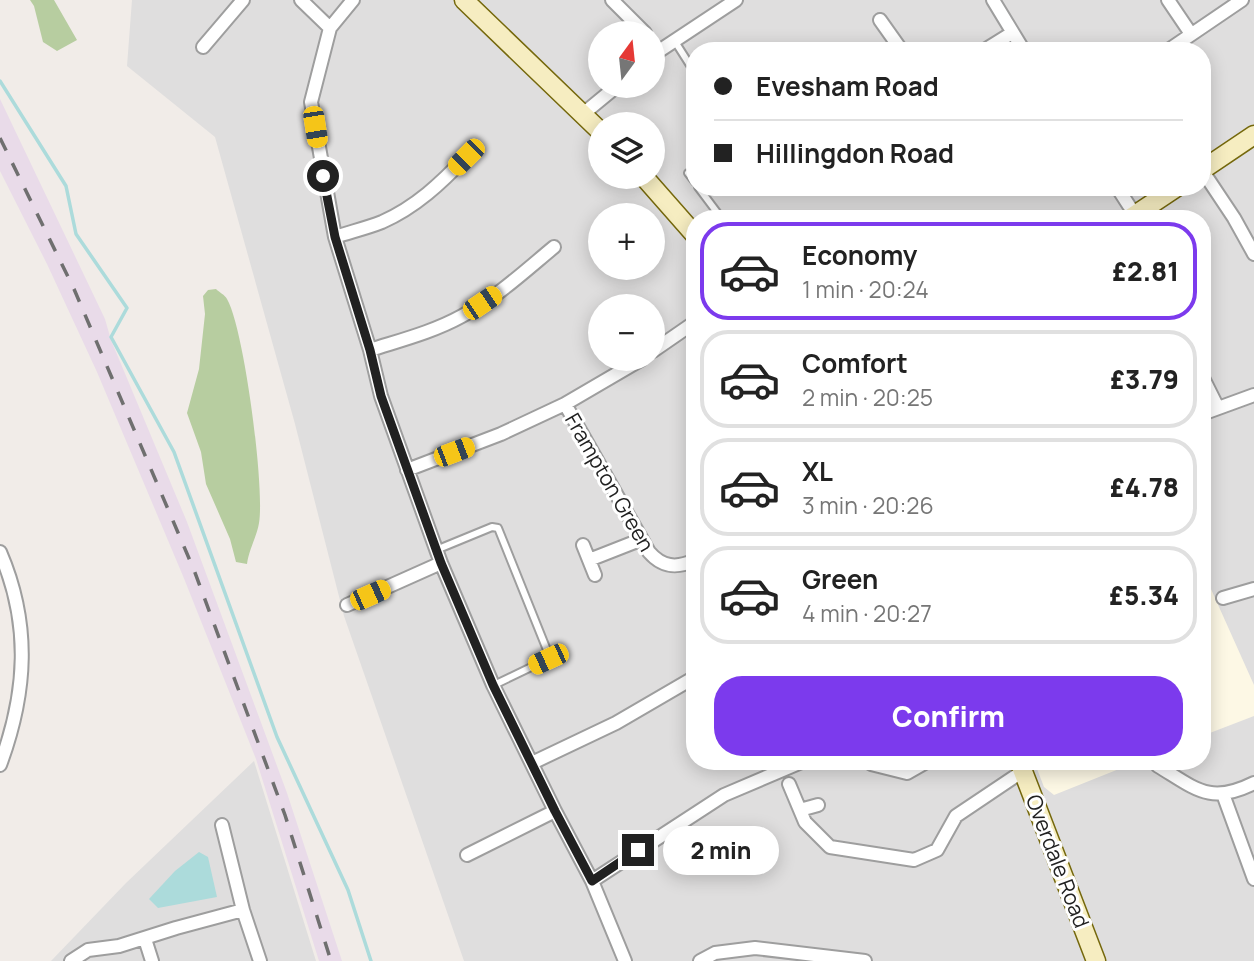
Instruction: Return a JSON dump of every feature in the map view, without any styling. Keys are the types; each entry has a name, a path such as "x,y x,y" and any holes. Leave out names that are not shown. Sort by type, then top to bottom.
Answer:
{"street":[{"path":"204,47 243,0"},
{"path":"301,0 330,28"},
{"path":"353,0 330,28 311,102 335,237 370,350 381,396 438,557 493,685 592,881 625,961"},
{"path":"464,0 588,119"},
{"path":"612,0 633,21"},
{"path":"665,44 736,0"},
{"path":"993,0 1018,42"},
{"path":"1168,0 1191,34"},
{"path":"1180,42 1242,0"},
{"path":"880,20 896,42"},
{"path":"998,42 1012,33"},
{"path":"583,114 602,98"},
{"path":"1211,164 1254,135"},
{"path":"335,237 382,222 412,205 439,186 466,157"},
{"path":"1211,185 1254,254"},
{"path":"655,189 686,225"},
{"path":"1142,210 1164,196"},
{"path":"370,350 423,334 463,316 500,291 554,247"},
{"path":"665,343 686,328"},
{"path":"407,470 501,434 565,404 621,371"},
{"path":"1211,394 1218,408"},
{"path":"1211,411 1254,395"},
{"name":"Frampton Green","path":"565,404 640,540 656,560 666,566 686,564"},
{"path":"589,560 640,540"},
{"path":"583,545 596,575"},
{"path":"0,552 12,584 23,654 17,710 0,765"},
{"path":"347,605 438,557"},
{"path":"1223,598 1254,589"},
{"path":"532,763 617,723 686,682"},
{"path":"592,881 724,795 783,770"},
{"path":"895,770 907,773 912,770"},
{"path":"789,784 805,822 830,847 914,860 937,850 956,816 1016,770"},
{"name":"Overdale Road","path":"1023,770 1096,961"},
{"path":"1165,770 1198,790 1223,794 1254,783"},
{"path":"1223,794 1254,879"},
{"path":"800,810 818,805"},
{"path":"467,855 555,811"},
{"path":"222,825 243,911 260,961"},
{"path":"71,961 88,950 119,946 243,911"},
{"path":"145,939 152,961"},
{"path":"700,961 715,953 755,948 866,961"}],"lane":[{"path":"674,40 686,58"},
{"path":"438,557 492,527 498,528 549,655 548,659 493,685"}],"shaded area":[{"path":"132,0 1254,0 1254,961 464,961 344,616 295,424 215,137 127,66"},
{"path":"0,99 105,319 111,340 187,522 287,793 342,961 319,961 256,759 183,576 97,372 0,171"},
{"path":"1211,589 1254,685 1254,716 1211,733"},
{"path":"254,761 316,961 51,961 126,883"},
{"path":"1037,770 1116,770 1054,795 1044,787"}],"green space":[{"path":"30,0 54,0 77,40 57,51 43,42"},
{"path":"216,289 226,298 234,316 246,373 256,444 259,523 247,564 236,562 230,539 206,484 201,452 187,413 199,369 205,314 203,296 208,290"}],"water":[{"path":"199,852 208,857 217,897 158,908 149,899 175,871"}],"waterway":[{"path":"0,81 66,186 76,234 127,308 111,337 174,452 277,737 348,890 371,961"}],"railway":[{"path":"0,138 74,289 194,570 285,815 331,961"}],"route":[{"path":"323,176 335,237 370,350 381,396 441,563 493,685 592,881 638,850"}]}
